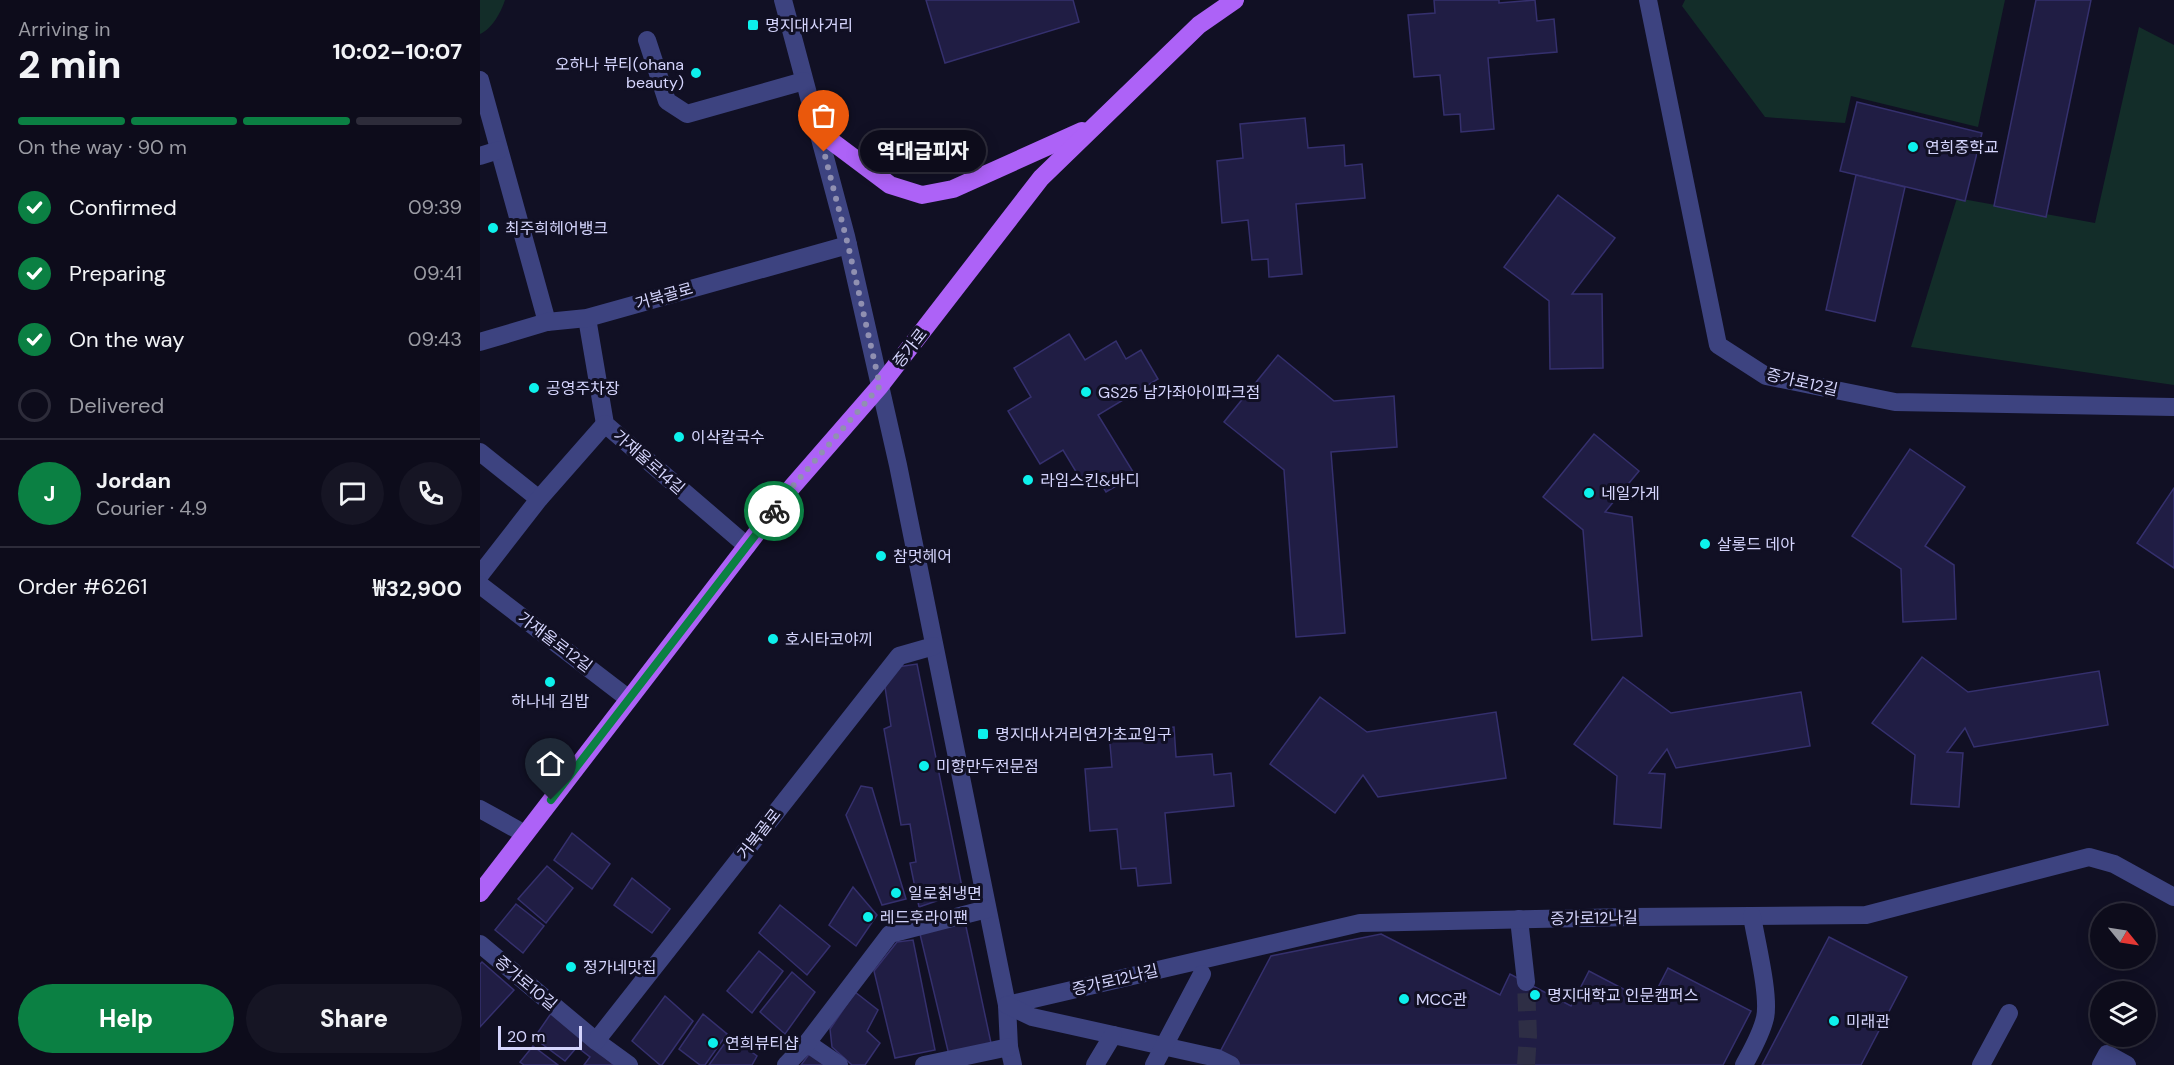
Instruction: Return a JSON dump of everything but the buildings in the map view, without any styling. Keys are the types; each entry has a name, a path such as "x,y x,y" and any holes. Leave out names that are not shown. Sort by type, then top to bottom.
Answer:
{"main road":[{"name":"증가로","path":"480,893 792,487 880,386 1041,178 1198,25 1235,0"},
{"path":"818,131 890,185 922,195 953,189 1095,125"}],"street":[{"path":"783,0 848,245 880,386 1006,1005 1011,1056 924,1065"},
{"name":"증가로12길","path":"1648,0 1718,345 1766,376 1895,402 2174,407"},
{"path":"647,40 667,101 687,114 804,81"},
{"path":"480,80 547,322"},
{"path":"480,156 499,150"},
{"name":"거북골로","path":"480,342 547,322 587,318 848,245"},
{"name":"가재울로14길","path":"587,318 605,424 747,546"},
{"path":"480,575 539,499 605,424"},
{"path":"480,452 539,499"},
{"name":"가재울로12길","path":"480,585 629,699"},
{"name":"거북골로","path":"596,1041 899,656 934,646"},
{"path":"480,809 525,834"},
{"name":"증가로12나길","path":"1006,1005 1360,923 1866,915 2089,857 2114,864 2174,897"},
{"path":"786,1065 807,1043 890,934 987,909"},
{"path":"1744,1065 1761,1032 1766,1015 1766,1000 1752,916"},
{"path":"1519,920 1526,982"},
{"name":"증가로10길","path":"480,944 596,1041 629,1065"},
{"path":"1154,1065 1202,974"},
{"path":"1006,1005 1032,1017 1217,1058 1231,1065"},
{"path":"1981,1065 2009,1013"},
{"path":"1095,1065 1113,1035"},
{"path":"807,1043 839,1065"},
{"path":"2101,1065 2107,1054 2127,1065"}],"green space":[{"path":"480,0 505,0 496,20 480,34"},
{"path":"1685,0 2005,0 1978,127 1851,96 1845,123 1765,117 1682,6"},
{"path":"2139,27 2174,45 2174,385 1911,347 1957,198 2095,223"}],"tunnel":[{"path":"1526,982 1528,1036 1526,1065"}],"way so far":[{"path":"774,511 880,386 824,152"}],"place":[{"name":"명지대사거리","path":"753,25"},
{"name":"오하나 뷰티(ohana beauty)","path":"696,73"},
{"name":"연희중학교","path":"1913,147"},
{"name":"역대급피자","path":"824,152"},
{"name":"최주희헤어뱅크","path":"493,228"},
{"name":"공영주차장","path":"534,388"},
{"name":"GS25 남가좌아이파크점","path":"1086,392"},
{"name":"이삭칼국수","path":"679,437"},
{"name":"라임스킨&바디","path":"1028,480"},
{"name":"네일가게","path":"1589,493"},
{"name":"살롱드 데아","path":"1705,544"},
{"name":"참멋헤어","path":"881,556"},
{"name":"호시타코야끼","path":"773,639"},
{"name":"하나네 김밥","path":"550,682"},
{"name":"명지대사거리연가초교입구","path":"983,734"},
{"name":"미향만두전문점","path":"924,766"},
{"name":"일로칡냉면","path":"896,893"},
{"name":"레드후라이팬","path":"868,917"},
{"name":"정가네맛집","path":"571,967"},
{"name":"명지대학교 인문캠퍼스","path":"1535,995"},
{"name":"MCC관","path":"1404,999"},
{"name":"미래관","path":"1834,1021"},
{"name":"연희뷰티샵","path":"713,1043"}],"route":[{"path":"551,800 774,511"}]}
